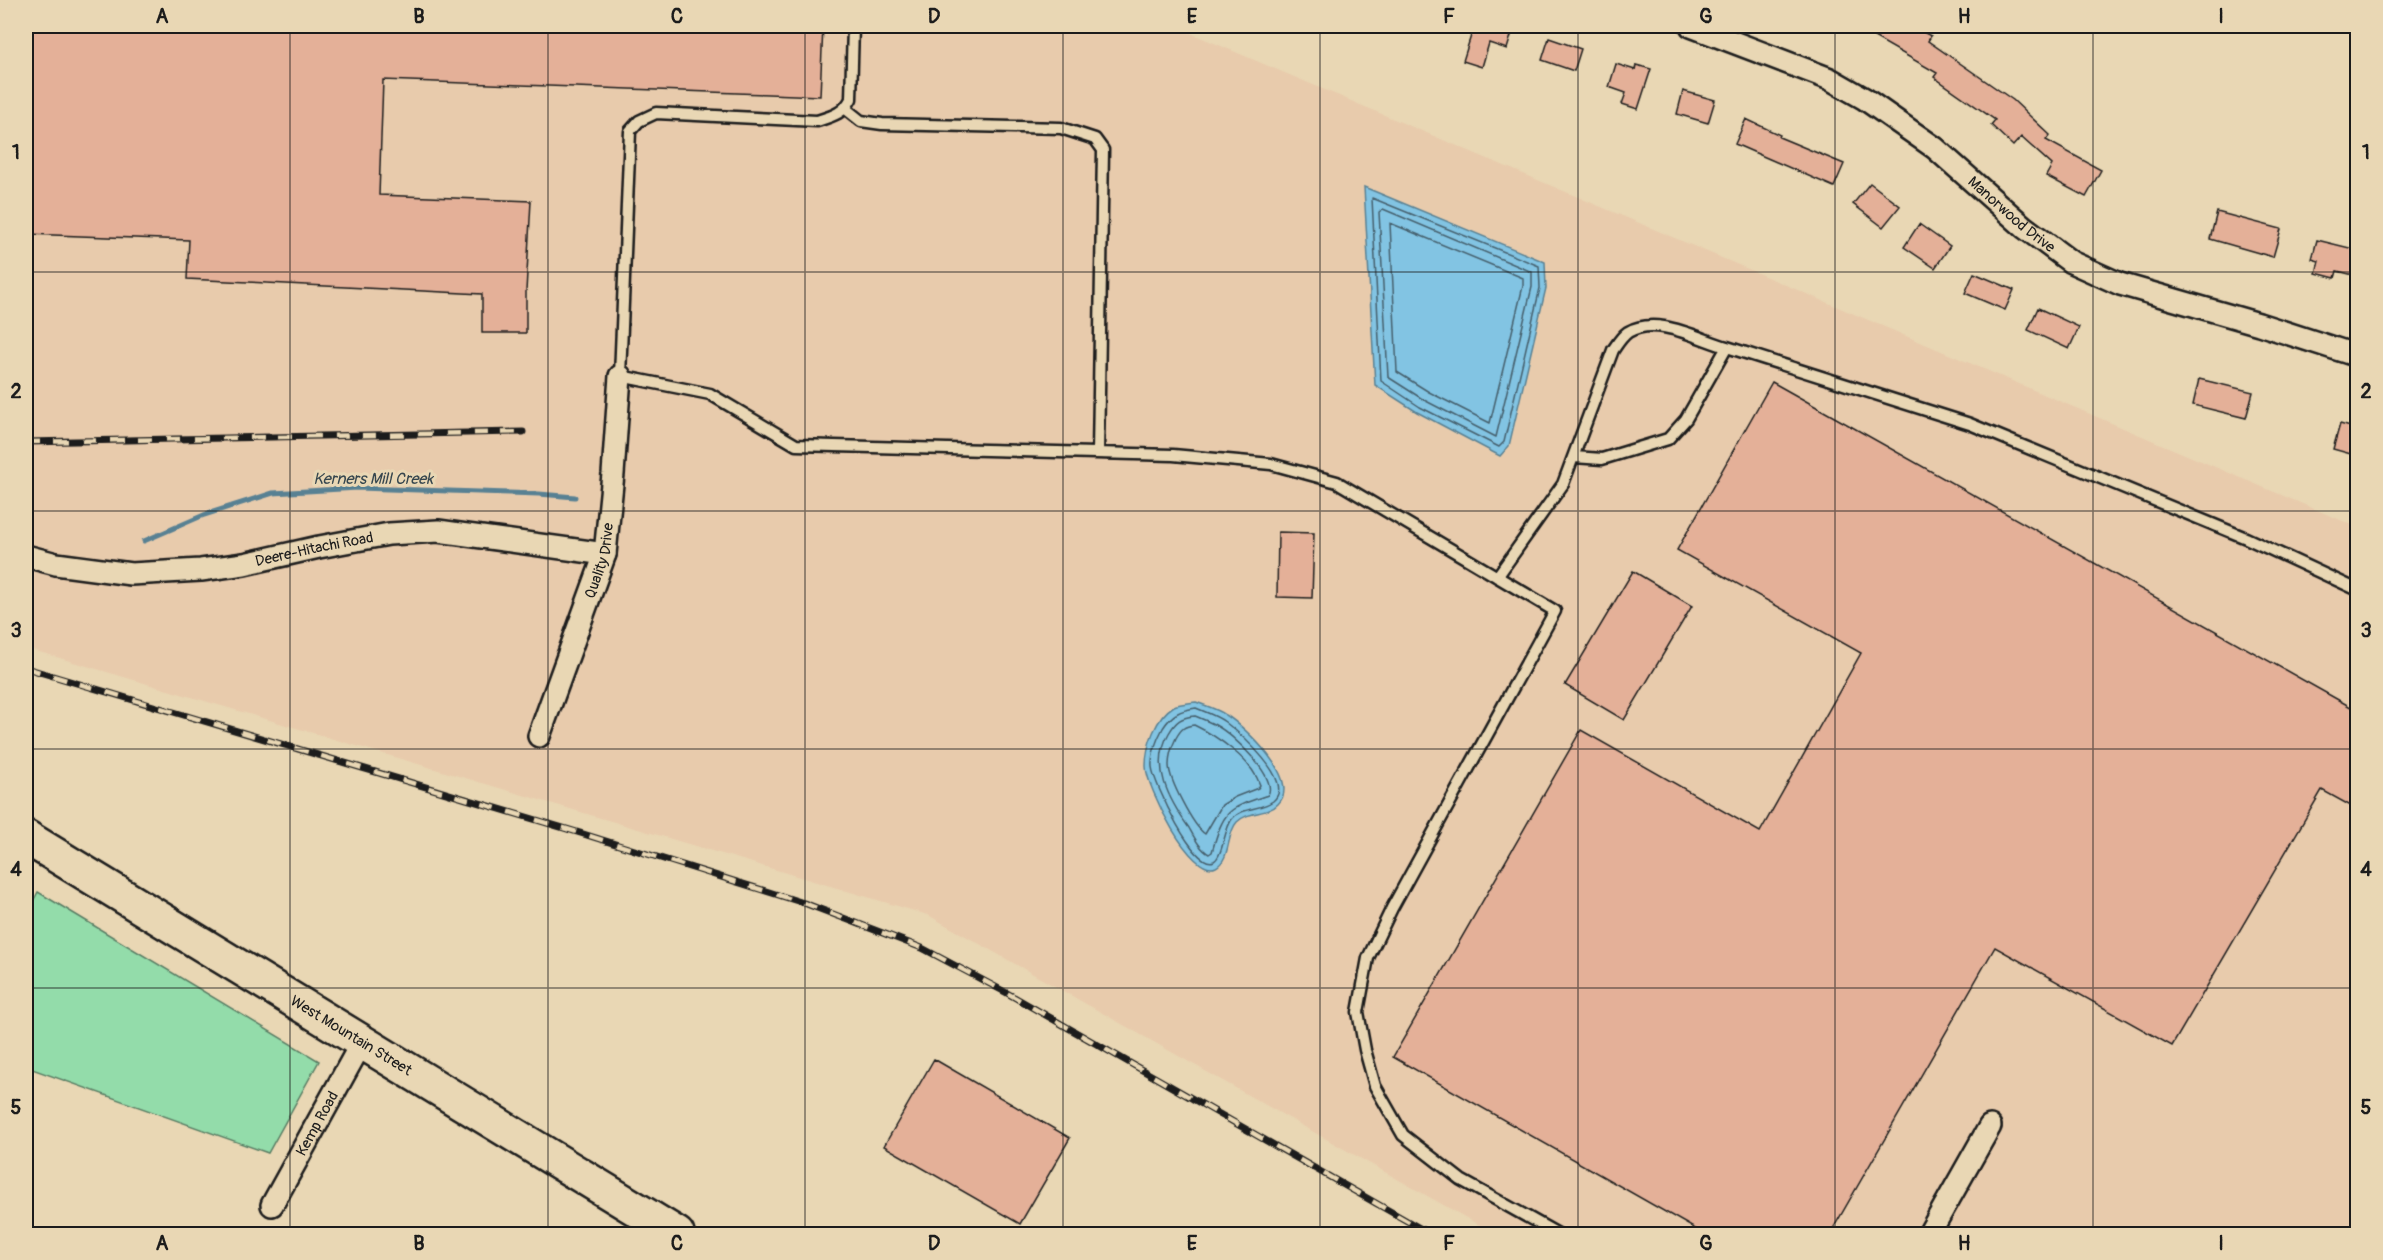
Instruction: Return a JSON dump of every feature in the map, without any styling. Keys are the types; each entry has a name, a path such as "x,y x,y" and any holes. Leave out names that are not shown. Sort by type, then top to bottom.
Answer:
{"main road":[{"name":"West Mountain Street","path":"26,837 362,1042 661,1230"}],"street":[{"name":"Manorwood Drive","path":"1691,26 1830,79 1865,99 1935,148 2024,227 2071,262 2120,284 2259,324 2358,357"},
{"name":"Quality Drive","path":"539,736 605,554 620,376"},
{"name":"Deere-Hitachi Road","path":"26,556 56,564 131,574 233,565 389,534 438,531 605,554"},
{"name":"Kemp Road","path":"272,1205 362,1042"},
{"path":"1929,1234 1990,1126"}],"lane":[{"path":"853,26 851,99 846,109 836,115 817,121 657,113 639,121 630,131 620,376 710,394 796,445 1173,455 1271,464 1337,482 1555,611 1392,908 1368,958 1358,1012 1375,1086 1403,1134 1461,1180 1558,1234"},
{"path":"846,109 861,121 882,124 1061,128 1095,139 1103,150 1098,453"},
{"path":"1497,577 1563,484 1613,350 1626,333 1652,326 1668,328 1970,424 2246,538 2358,590"},
{"path":"1574,457 1602,459 1668,439 1686,419 1727,347"}],"shaded area":[{"path":"26,26 1174,26 2357,527 2357,1234 1495,1234 928,915 26,648"}],"green space":[{"path":"38,892 319,1061 268,1153 32,1069 26,1060 26,914"}],"water":[{"path":"1364,187 1545,262 1546,288 1509,446 1500,456 1417,412 1375,385"},
{"path":"1196,702 1223,713 1246,731 1268,755 1283,782 1283,794 1278,804 1269,810 1246,816 1237,822 1231,833 1224,858 1216,867 1206,867 1183,846 1162,810 1148,777 1146,766 1150,741 1162,717 1174,706"}],"building":[{"path":"26,26 823,26 820,96 383,80 379,195 531,201 526,333 482,333 482,294 187,279 189,240 26,234"},
{"path":"1474,26 1514,26 1507,49 1489,43 1482,67 1463,61"},
{"path":"1880,26 1911,26 1931,36 1928,41 2013,100 2050,135 2046,140 2101,170 2086,197 2046,176 2052,165 2021,137 2013,146 1991,125 1995,120 1934,77 1937,73 1874,37"},
{"path":"1549,38 1581,49 1574,71 1542,60"},
{"path":"1616,64 1635,70 1636,65 1651,69 1638,109 1622,104 1626,93 1609,87"},
{"path":"1683,91 1715,100 1708,123 1677,114"},
{"path":"1746,119 1780,135 1779,137 1844,164 1834,187 1735,144"},
{"path":"1870,183 1900,206 1883,227 1853,204"},
{"path":"2217,212 2281,229 2273,257 2210,239"},
{"path":"1919,224 1950,246 1935,268 1904,247"},
{"path":"2317,240 2358,250 2358,276 2337,271 2335,278 2316,273 2319,261 2312,259"},
{"path":"1974,273 2014,290 2005,310 1965,293"},
{"path":"2038,308 2079,327 2069,349 2028,330"},
{"path":"2199,379 2253,392 2246,418 2193,405"},
{"path":"1772,382 2358,711 2358,810 2322,790 2172,1046 1995,947 1830,1234 1704,1234 1393,1057 1581,730 1760,832 1861,653 1677,550"},
{"path":"2340,424 2358,429 2358,456 2333,449"},
{"path":"1278,532 1314,533 1312,598 1277,597"},
{"path":"1633,571 1692,606 1624,720 1565,685"},
{"path":"934,1059 1070,1138 1020,1224 884,1146"}],"waterway":[{"name":"Kerners Mill Creek","path":"144,541 204,515 273,493 358,488 575,497"}],"railway":[{"path":"26,442 523,432"},
{"path":"26,668 577,832 804,903 922,948 1007,993 1430,1234"}]}
